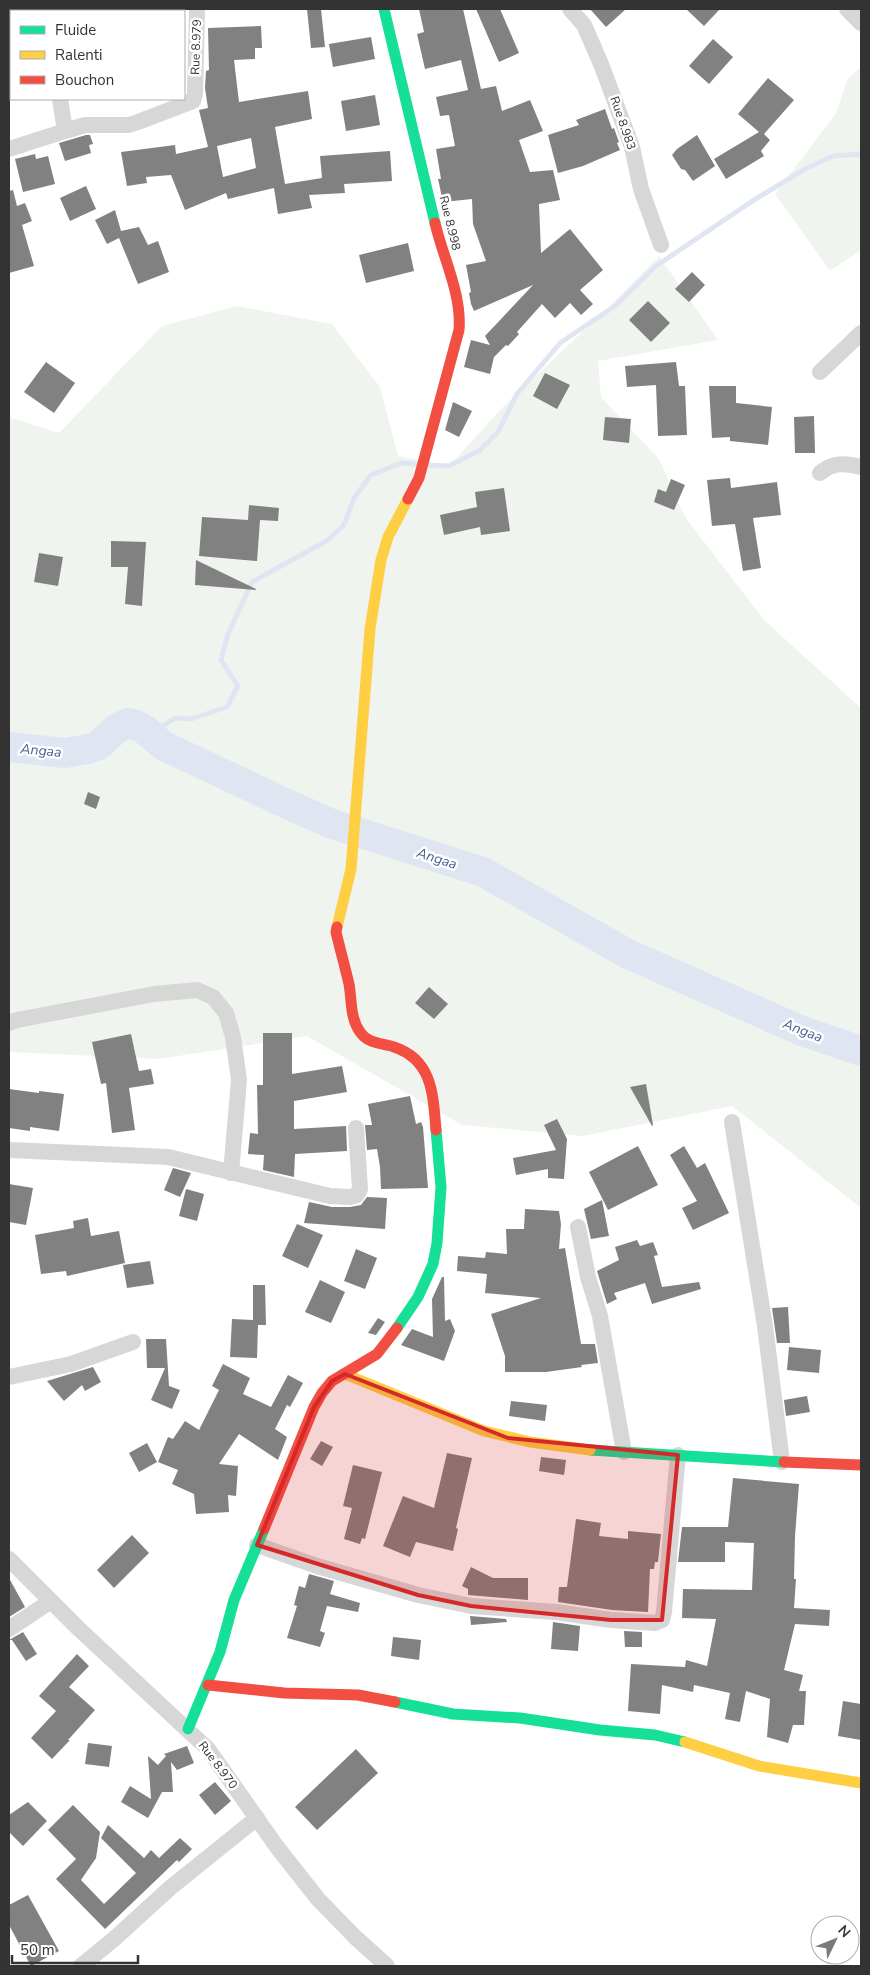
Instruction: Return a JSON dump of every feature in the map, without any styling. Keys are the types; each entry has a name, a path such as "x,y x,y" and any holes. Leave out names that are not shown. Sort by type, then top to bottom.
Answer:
{"street":[{"name":"Rue 8.979","path":"65,131 85,125 128,125 192,101 195,94 197,9"},
{"name":"Rue 8.998","path":"188,1729 208,1685 220,1652 234,1600 314,1407 332,1381 377,1354 387,1343 418,1297 432,1264 439,1225 441,1187 434,1104 429,1077 414,1057 395,1047 375,1043 362,1035 354,1023 349,986 336,932 351,869 370,629 381,560 388,537 419,478 460,330 460,317 437,233 384,9"},
{"name":"Rue 8.983","path":"570,9 584,24 605,72 632,147 641,189 661,244"},
{"path":"846,9 861,22"},
{"path":"9,149 65,131 60,100"},
{"path":"820,372 861,333"},
{"path":"820,473 834,464 861,467"},
{"path":"9,1023 154,994 197,990 213,997 226,1013 233,1037 239,1080 231,1173"},
{"path":"732,1122 765,1326 782,1462"},
{"path":"9,1150 168,1157 330,1196 350,1198 357,1195 360,1188 356,1128"},
{"path":"578,1227 588,1276 600,1316 624,1452"},
{"path":"9,1377 71,1364 133,1342"},
{"path":"345,1374 484,1431 530,1442 624,1452 861,1465"},
{"path":"257,1545 317,1566 418,1595 471,1606 556,1612 611,1620 655,1623 662,1620 664,1612 678,1455"},
{"name":"Rue 8.970","path":"9,1559 51,1601 188,1729 220,1763 277,1847 318,1899 387,1966"},
{"path":"9,1629 51,1601"},
{"path":"208,1685 284,1693 358,1695 453,1714 520,1718 600,1730 655,1735 689,1742 759,1766 861,1783"},
{"path":"81,1966 170,1888 257,1818"}],"highlighted area":[{"path":"345,1374 508,1438 678,1455 662,1620 611,1620 471,1606 418,1595 257,1545 314,1407 332,1381"}],"shaded area":[{"path":"861,67 861,250 830,271 775,194 836,113 848,78"},
{"path":"659,256 718,340 598,361 601,397 659,459 685,517 764,620 861,708 861,1208 732,1106 583,1136 462,1125 307,1036 159,1059 9,1052 9,417 59,433 162,326 237,306 332,324 380,387 398,456 449,466 502,408 610,306"}],"building":[{"path":"307,9 321,9 325,47 311,48"},
{"path":"419,9 463,9 481,89 496,86 502,111 530,100 543,131 519,140 530,172 553,170 560,200 539,204 541,253 570,229 603,270 580,290 593,304 581,315 570,303 555,318 542,304 517,332 519,334 494,357 490,374 464,367 471,340 490,345 485,336 533,285 474,311 471,304 469,293 471,292 466,265 486,261 473,224 472,199 443,202 438,179 441,179 436,149 455,146 449,115 440,116 436,97 468,90 461,60 425,69 417,34 424,32"},
{"path":"476,9 500,9 519,53 499,62"},
{"path":"590,9 626,9 606,27"},
{"path":"686,9 720,9 704,26"},
{"path":"261,26 262,48 255,48 255,59 234,60 239,102 308,91 312,119 275,127 285,184 322,178 320,156 390,151 392,181 344,184 345,193 309,195 312,208 278,214 274,188 228,199 226,193 185,210 171,175 146,177 147,183 127,186 121,152 175,145 176,154 208,147 199,110 208,108 205,88 206,71 209,70 208,28","holes":["251,138 256,168 223,177 217,146"]},
{"path":"371,37 375,59 333,67 329,44"},
{"path":"713,39 733,57 709,84 689,66"},
{"path":"768,78 794,100 764,134 770,140 761,151 764,156 726,179 714,159 759,132 738,114"},
{"path":"375,95 380,125 346,131 341,101"},
{"path":"605,109 612,129 614,128 620,150 583,166 558,173 548,135 579,125 576,120"},
{"path":"90,135 93,144 89,145 91,153 65,161 59,143"},
{"path":"697,135 715,166 693,181 685,170 681,169 672,155 677,149"},
{"path":"35,154 36,159 48,156 55,184 23,192 15,159"},
{"path":"86,186 96,209 70,221 60,198"},
{"path":"13,190 17,206 25,203 32,221 22,225 34,266 9,273 9,191"},
{"path":"115,210 121,231 139,227 148,245 158,241 169,272 138,284 119,238 107,244 95,220"},
{"path":"408,243 414,271 366,283 359,255"},
{"path":"692,272 705,285 689,302 675,289"},
{"path":"648,301 670,323 651,342 629,320"},
{"path":"46,362 75,383 54,413 24,392"},
{"path":"676,362 679,386 685,386 687,435 658,436 656,385 627,387 625,366"},
{"path":"545,373 570,385 557,409 533,396"},
{"path":"709,386 736,386 736,403 772,407 768,445 730,441 730,437 712,438"},
{"path":"453,402 472,411 459,437 445,430"},
{"path":"814,416 815,453 795,453 794,417"},
{"path":"605,417 631,419 629,443 603,440"},
{"path":"730,478 731,488 777,482 781,515 753,518 761,568 743,571 735,524 712,526 707,480"},
{"path":"671,479 685,485 674,510 654,502 658,489 666,492"},
{"path":"504,488 510,531 481,535 480,527 444,535 440,515 477,507 475,492"},
{"path":"249,505 279,508 278,521 260,520 257,561 199,556 202,517 248,520"},
{"path":"111,541 146,542 142,606 125,604 128,567 111,567"},
{"path":"39,553 63,557 58,586 34,582"},
{"path":"196,560 256,589 256,590 195,585"},
{"path":"88,792 100,797 96,809 84,804"},
{"path":"429,987 448,1004 434,1019 415,1003"},
{"path":"263,1033 292,1033 292,1074 342,1066 347,1092 294,1101 294,1129 346,1126 347,1151 295,1154 294,1177 263,1170 264,1155 248,1154 250,1133 258,1134 257,1085 263,1085"},
{"path":"131,1034 139,1071 151,1069 154,1084 129,1088 135,1130 112,1133 106,1083 101,1084 92,1042"},
{"path":"646,1084 653,1125 652,1126 630,1087"},
{"path":"9,1089 64,1094 59,1131 30,1127 30,1131 9,1128"},
{"path":"410,1096 416,1124 421,1122 423,1127 428,1188 381,1189 377,1149 367,1150 365,1125 372,1125 368,1104"},
{"path":"557,1119 567,1139 564,1179 548,1178 548,1169 516,1175 513,1158 556,1150 544,1125"},
{"path":"638,1146 658,1185 608,1210 589,1172"},
{"path":"684,1146 697,1168 705,1163 729,1213 693,1230 682,1208 697,1201 670,1155"},
{"path":"173,1168 191,1173 180,1197 164,1190"},
{"path":"9,1184 33,1188 26,1225 9,1222"},
{"path":"186,1189 204,1194 197,1221 179,1216"},
{"path":"367,1197 387,1198 385,1229 304,1223 309,1202 332,1207 350,1207 361,1205"},
{"path":"602,1200 609,1236 591,1239 584,1209"},
{"path":"525,1209 559,1211 561,1224 559,1249 565,1248 581,1344 595,1344 598,1363 546,1372 505,1372 505,1356 491,1314 541,1298 485,1293 487,1274 457,1271 458,1256 485,1258 486,1252 507,1254 506,1229 524,1229"},
{"path":"88,1218 91,1236 119,1231 125,1263 67,1276 66,1271 41,1274 35,1235 74,1228 73,1221"},
{"path":"297,1224 323,1235 308,1268 282,1256"},
{"path":"637,1240 640,1246 653,1242 658,1255 654,1256 662,1287 699,1282 701,1289 652,1304 645,1283 614,1293 617,1299 607,1304 597,1271 619,1260 615,1247"},
{"path":"356,1249 377,1258 365,1289 344,1281"},
{"path":"150,1261 154,1284 127,1288 123,1265"},
{"path":"442,1277 444,1277 445,1321 450,1319 455,1331 444,1361 401,1345 412,1329 433,1337 432,1299"},
{"path":"320,1280 345,1292 331,1323 305,1312"},
{"path":"253,1285 265,1285 266,1325 258,1325 257,1358 230,1357 232,1319 253,1320"},
{"path":"788,1307 790,1343 777,1343 772,1308"},
{"path":"378,1318 385,1322 376,1335 368,1333"},
{"path":"146,1339 166,1339 169,1386 180,1390 172,1409 151,1400 165,1368 147,1368"},
{"path":"789,1347 821,1350 819,1373 787,1370"},
{"path":"223,1364 250,1378 243,1394 271,1407 288,1375 303,1383 290,1407 287,1405 275,1429 287,1437 278,1460 239,1434 219,1464 238,1466 236,1496 228,1495 229,1512 196,1514 194,1494 172,1484 178,1470 158,1462 168,1437 173,1439 185,1421 199,1430 219,1390 212,1386"},
{"path":"93,1367 101,1382 85,1391 82,1385 64,1401 47,1381"},
{"path":"807,1396 810,1412 786,1416 784,1400"},
{"path":"511,1401 547,1405 545,1421 509,1416"},
{"path":"321,1441 333,1447 322,1466 310,1459"},
{"path":"147,1443 157,1462 139,1472 129,1453"},
{"path":"447,1453 472,1458 456,1528 458,1529 453,1551 416,1542 410,1557 383,1546 403,1496 434,1508"},
{"path":"541,1457 566,1460 564,1475 539,1471"},
{"path":"353,1465 382,1472 365,1539 362,1538 360,1544 344,1539 352,1508 343,1506"},
{"path":"733,1478 799,1484 795,1536 794,1579 796,1579 794,1608 830,1610 829,1626 795,1624 784,1670 803,1675 799,1691 806,1691 804,1725 793,1725 788,1743 767,1737 770,1699 746,1691 740,1722 725,1719 730,1693 694,1685 693,1692 662,1685 660,1714 628,1711 631,1664 685,1667 686,1660 707,1666 716,1619 682,1618 683,1589 752,1590 754,1543 725,1542 725,1562 678,1562 682,1527 728,1527"},
{"path":"576,1519 601,1523 599,1536 628,1539 628,1531 661,1534 658,1562 655,1562 654,1569 650,1569 648,1612 612,1610 558,1602 559,1587 567,1587"},
{"path":"132,1535 149,1553 114,1588 97,1570"},
{"path":"471,1567 493,1578 528,1578 528,1600 468,1595 468,1589 462,1586"},
{"path":"309,1574 334,1581 330,1594 360,1603 358,1612 327,1606 320,1631 325,1633 320,1647 287,1638 297,1606 294,1605 299,1586 305,1588"},
{"path":"9,1578 25,1607 9,1617"},
{"path":"470,1616 506,1619 507,1622 471,1625"},
{"path":"553,1622 580,1626 578,1651 551,1649"},
{"path":"624,1631 642,1632 642,1647 625,1647"},
{"path":"23,1632 37,1654 26,1661 12,1640 9,1640"},
{"path":"393,1637 421,1640 419,1660 391,1656"},
{"path":"77,1654 89,1666 69,1687 95,1710 52,1759 31,1738 56,1711 39,1696"},
{"path":"843,1701 861,1704 861,1740 838,1736"},
{"path":"88,1743 112,1746 109,1767 85,1764"},
{"path":"187,1746 194,1763 177,1770 171,1762 173,1792 162,1792 148,1818 121,1802 130,1786 151,1799 148,1756 158,1765 166,1756 164,1754"},
{"path":"356,1749 378,1773 317,1830 295,1807"},
{"path":"215,1782 231,1801 215,1815 199,1795"},
{"path":"28,1802 47,1821 23,1846 9,1832 9,1815"},
{"path":"73,1805 100,1832 96,1858 81,1880 104,1904 136,1873 101,1838 108,1825 144,1858 151,1850 159,1858 180,1838 192,1849 179,1862 177,1860 105,1929 56,1879 76,1859 48,1830"},
{"path":"28,1895 59,1951 31,1966 9,1925 9,1905"}],"waterway":[{"path":"427,465 449,466 479,451 498,432 517,394 560,343 615,306 656,266 754,200 805,169 833,156 861,154"},
{"path":"150,735 175,718 191,719 227,707 238,686 221,660 228,634 252,582 328,540 344,525 354,498 371,475 401,463 416,464"},
{"name":"Angaa","path":"9,747 65,753 88,749 99,745 116,729 128,723 134,724 145,730 164,746 287,804 332,824 483,872 628,954 802,1031 861,1051"}],"traffic: fast":[{"path":"384,9 435,223"},
{"path":"397,1328 418,1297 433,1264 437,1243 441,1187 436,1130"},
{"path":"590,1450 784,1462"},
{"path":"188,1729 220,1652 234,1600 264,1529"},
{"path":"395,1702 453,1714 520,1718 600,1730 655,1735 685,1742"}],"traffic: slow":[{"path":"337,927 351,869 370,629 381,560 388,537 408,499"},
{"path":"345,1374 484,1431 530,1442 590,1450"},
{"path":"685,1742 759,1766 861,1783"}],"traffic: jam":[{"path":"408,499 419,478 459,330 458,303 435,223"},
{"path":"337,927 336,932 349,984 354,1021 360,1032 367,1039 407,1053 424,1070 432,1092 436,1130"},
{"path":"264,1529 314,1407 322,1393 332,1381 377,1354 397,1328"},
{"path":"784,1462 861,1465"},
{"path":"208,1685 284,1693 358,1695 395,1702"}]}
